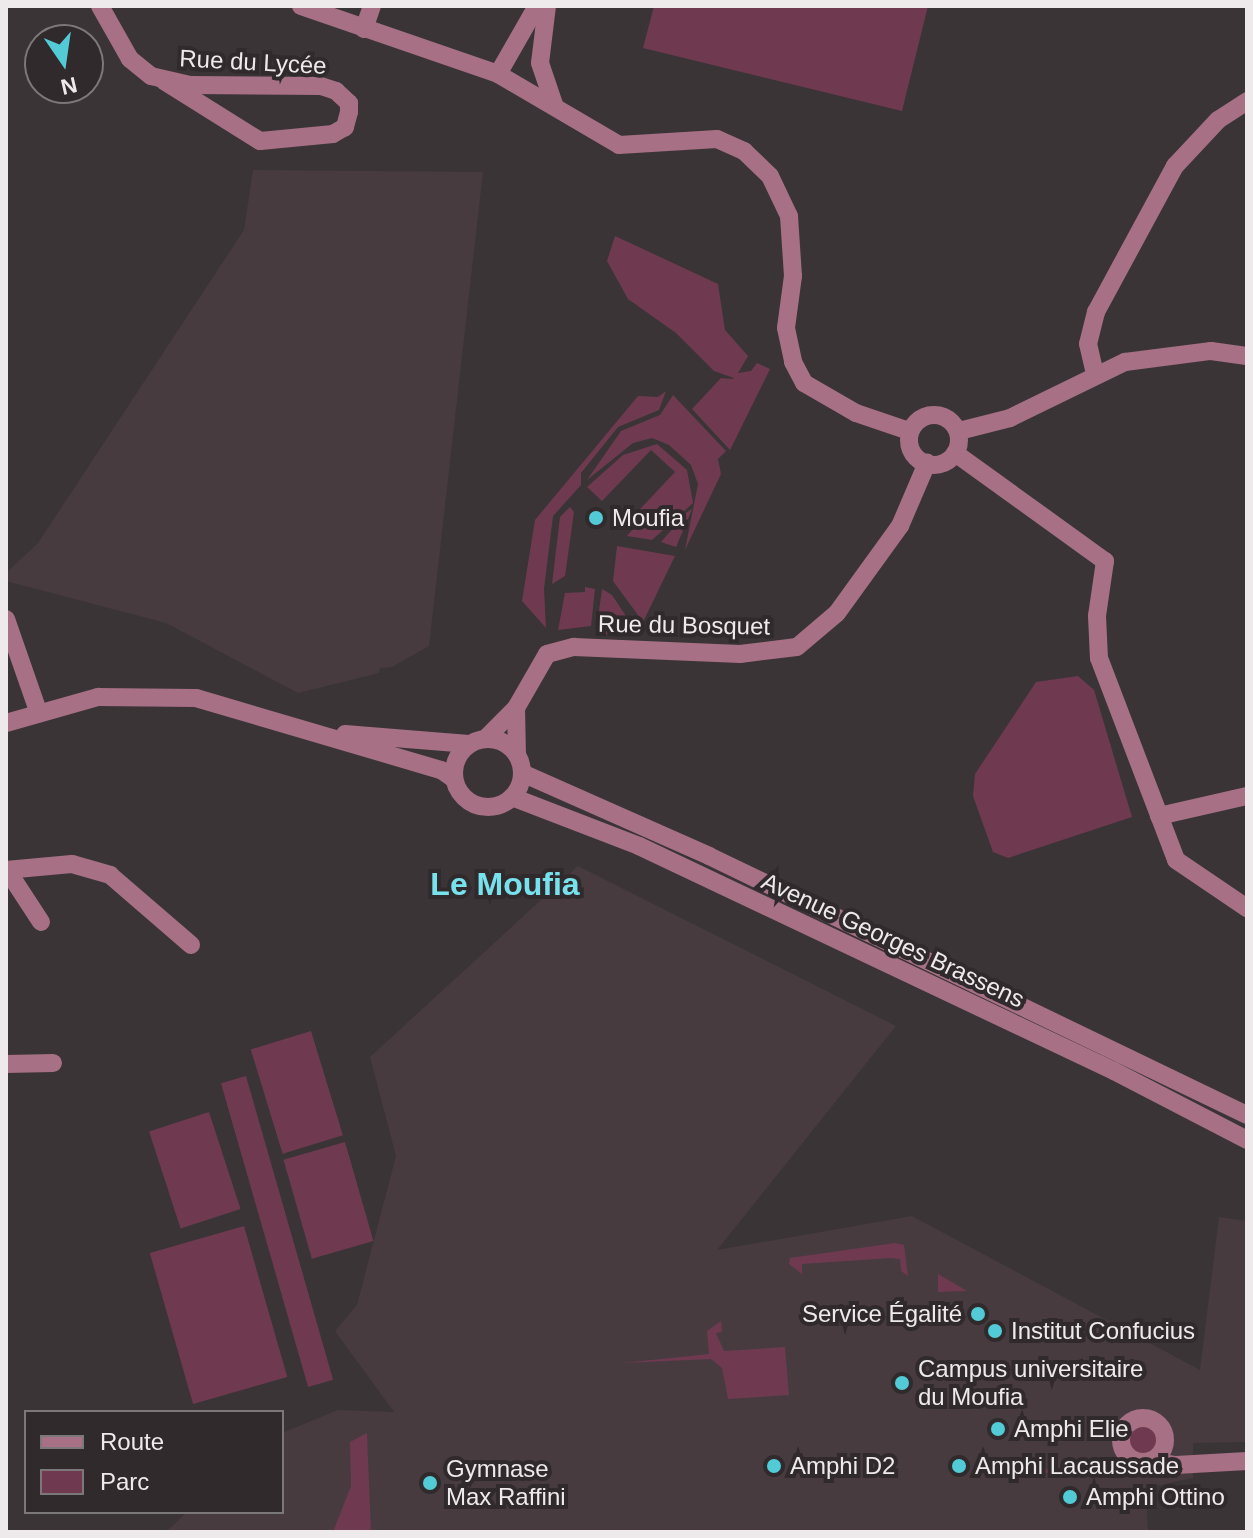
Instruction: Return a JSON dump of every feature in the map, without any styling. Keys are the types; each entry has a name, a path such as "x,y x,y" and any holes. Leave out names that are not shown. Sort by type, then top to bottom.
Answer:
{"street":[{"name":"Rue du Lycée","path":"100,6 130,59 164,81 260,141 333,134 345,127 349,112 349,103 336,91 321,86 164,81"},
{"path":"301,6 506,78 619,145 717,139 758,162 783,195 789,216 793,276 786,328 793,362 804,383 856,413 909,431"},
{"path":"364,29 372,6"},
{"path":"506,78 537,6"},
{"path":"547,6 540,63 555,107"},
{"path":"506,78 540,63"},
{"path":"1095,374 1088,344 1096,312 1175,166 1218,120 1247,101"},
{"path":"959,431 1024,412 1095,374 1157,355 1211,351 1247,356"},
{"path":"936,415 959,431 955,453 947,461 927,463 910,447 909,431 919,419 936,415"},
{"path":"955,453 1105,561 1097,616 1099,658 1176,860 1247,908"},
{"name":"Rue du Bosquet","path":"477,741 516,708 547,654 574,647 740,654 797,647 837,613 900,526 927,463"},
{"path":"6,619 38,711"},
{"path":"6,723 38,711 98,697 196,698 441,770 454,779 466,799 480,806 512,797 522,773 517,755 516,708"},
{"path":"322,733 503,742 517,755"},
{"path":"454,779 453,768 477,741"},
{"name":"Avenue Georges Brassens","path":"522,773 709,856 1247,1115"},
{"path":"1159,816 1247,796"},
{"name":"Avenue Georges Brassens","path":"512,797 651,852 1114,1071 1247,1140"},
{"path":"41,922 7,870 72,864 110,875 191,945"},
{"path":"6,1064 53,1063"},
{"path":"1156,1455 1176,1465 1191,1461 1247,1461"}],"shaded area":[{"path":"253,170 483,172 429,646 392,667 380,668 379,673 298,693 166,623 6,581 6,573 38,543 244,230"},
{"path":"578,866 896,1026 717,1250 912,1216 1200,1370 1219,1217 1247,1221 1247,1442 1193,1443 1193,1478 1146,1488 1148,1532 166,1532 185,1514 284,1514 284,1432 338,1410 394,1412 335,1331 357,1305 396,1156 370,1057"}],"green space":[{"path":"654,6 928,6 902,111 643,48"},
{"path":"615,236 718,284 725,330 748,356 738,373 751,371 757,363 770,369 730,450 692,409 721,378 734,378 714,371 676,333 628,299 607,261"},
{"path":"666,391 659,410 618,427 581,473 581,485 553,516 544,589 546,628 522,601 535,520 638,396 658,397"},
{"path":"673,395 726,451 718,459 721,474 685,550 698,484 691,465 669,445 652,438 633,443 587,480 621,431 660,415"},
{"path":"657,444 687,470 693,503 652,540 627,536 632,530 626,524 675,472 651,450 602,501 587,487 623,455"},
{"path":"570,507 574,512 565,576 552,584 560,517"},
{"path":"692,509 676,547 661,542 686,513"},
{"path":"617,546 675,556 643,622 613,581"},
{"path":"585,587 595,589 591,626 558,630 565,593 585,592"},
{"path":"602,589 612,595 632,625 624,635 596,633"},
{"path":"1078,676 1094,690 1132,817 1008,858 993,852 973,796 975,774 1036,682"},
{"path":"311,1031 343,1135 283,1154 251,1049"},
{"path":"246,1076 333,1380 308,1387 221,1083"},
{"path":"209,1112 241,1209 181,1228 149,1131"},
{"path":"345,1142 373,1241 312,1259 283,1160"},
{"path":"244,1226 287,1377 193,1404 150,1253"},
{"path":"895,1243 904,1245 908,1276 901,1271 900,1259 891,1258 802,1264 802,1274 789,1264 790,1258"},
{"path":"938,1274 967,1291 938,1292"},
{"path":"721,1321 722,1332 716,1333 724,1351 785,1347 789,1395 728,1399 722,1368 711,1359 623,1363 709,1354 707,1331"},
{"path":"1143,1424 1154,1428 1158,1439 1154,1450 1143,1454 1132,1450 1128,1439 1132,1428"},
{"path":"367,1433 371,1532 333,1532 351,1486 350,1442"},
{"path":"1095,1469 1095,1472 996,1474 996,1470"}],"place":[{"name":"Moufia","path":"596,518"},
{"name":"Service Égalité","path":"978,1314"},
{"name":"Institut Confucius","path":"995,1331"},
{"name":"Campus universitaire du Moufia","path":"902,1383"},
{"name":"Amphi Elie","path":"998,1429"},
{"name":"Amphi D2","path":"774,1466"},
{"name":"Amphi Lacaussade","path":"959,1466"},
{"name":"Gymnase Max Raffini","path":"430,1483"},
{"name":"Amphi Ottino","path":"1070,1497"}],"district":[{"name":"Le Moufia","path":"505,884"}]}
